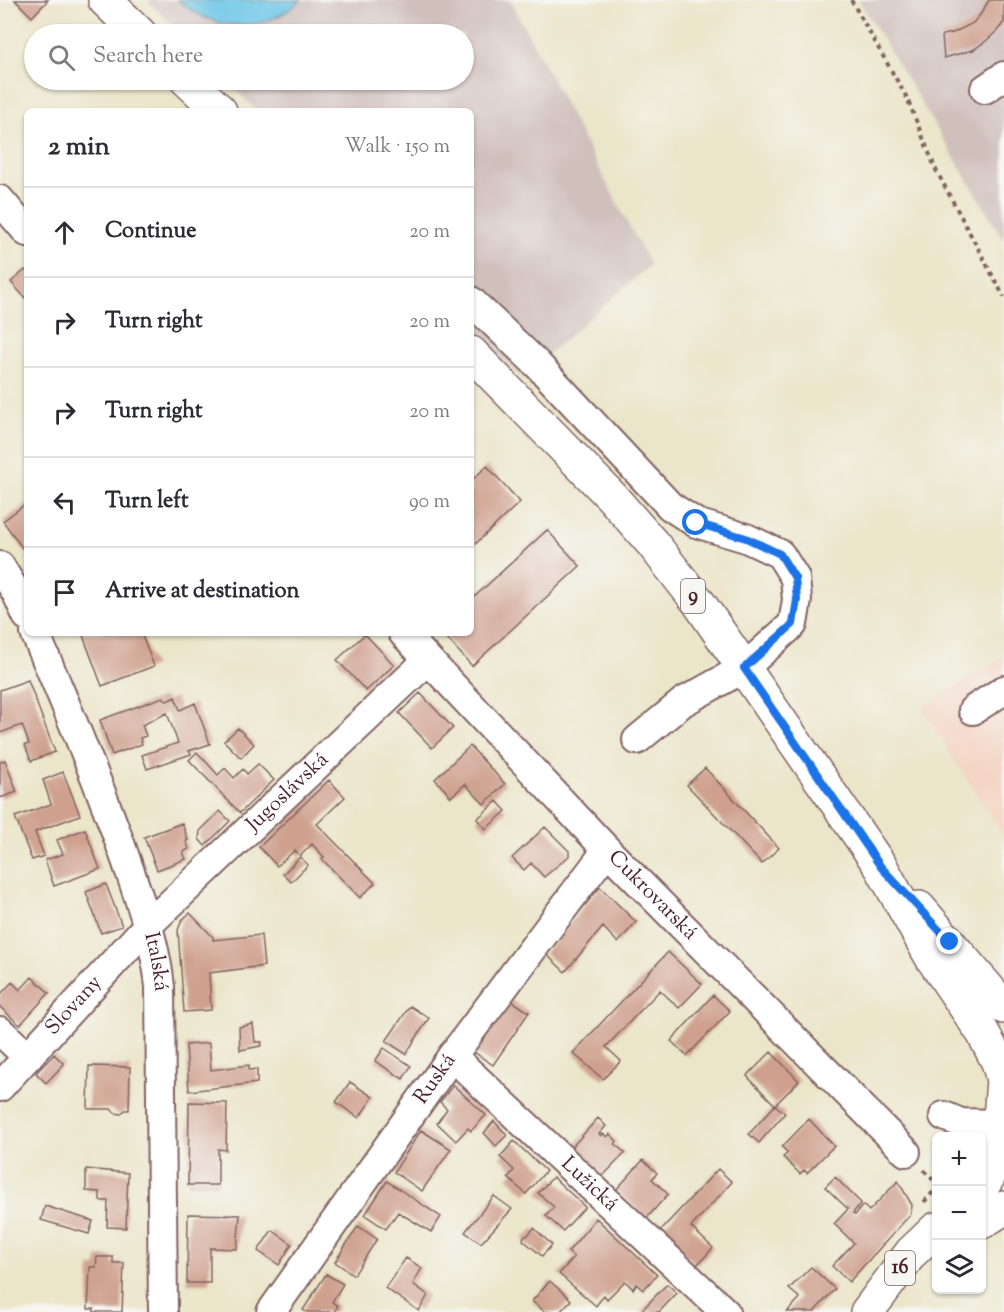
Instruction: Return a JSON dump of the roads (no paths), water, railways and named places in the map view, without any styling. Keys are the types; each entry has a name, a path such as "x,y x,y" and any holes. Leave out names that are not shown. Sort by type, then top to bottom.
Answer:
{"main road":[{"path":"105,0 130,24"},
{"path":"197,90 216,108"},
{"name":"9","path":"474,356 603,488 653,544 699,603 881,867 932,958 983,1033 999,1062 1003,1080 1001,1126"},
{"name":"9","path":"881,867 950,942 1004,1007"},
{"path":"986,1181 992,1169 1001,1126"},
{"path":"986,1219 1004,1208"},
{"name":"16","path":"868,1312 911,1253 932,1233"},
{"name":"16","path":"868,1312 932,1260"}],"street":[{"path":"0,200 24,228"},
{"path":"474,304 537,364 670,506 696,523 746,538 780,554 795,578 797,600 793,624 744,668 683,702 637,740"},
{"path":"0,566 24,598"},
{"name":"Italská","path":"35,636 65,702 112,819 148,925 158,963 163,1312"},
{"name":"Cukrovarská","path":"406,636 607,850 906,1152"},
{"name":"Jugoslávská","path":"148,925 428,660"},
{"path":"973,710 1004,690"},
{"name":"Ruská","path":"271,1312 452,1056 607,850"},
{"name":"Slovany","path":"0,1087 148,925"},
{"path":"0,1031 28,1057"},
{"name":"Lužická","path":"452,1056 725,1312"},
{"path":"944,1116 961,1123 1001,1126"}],"water":[{"path":"178,0 301,0 272,19 248,24 223,23 192,11"}]}
